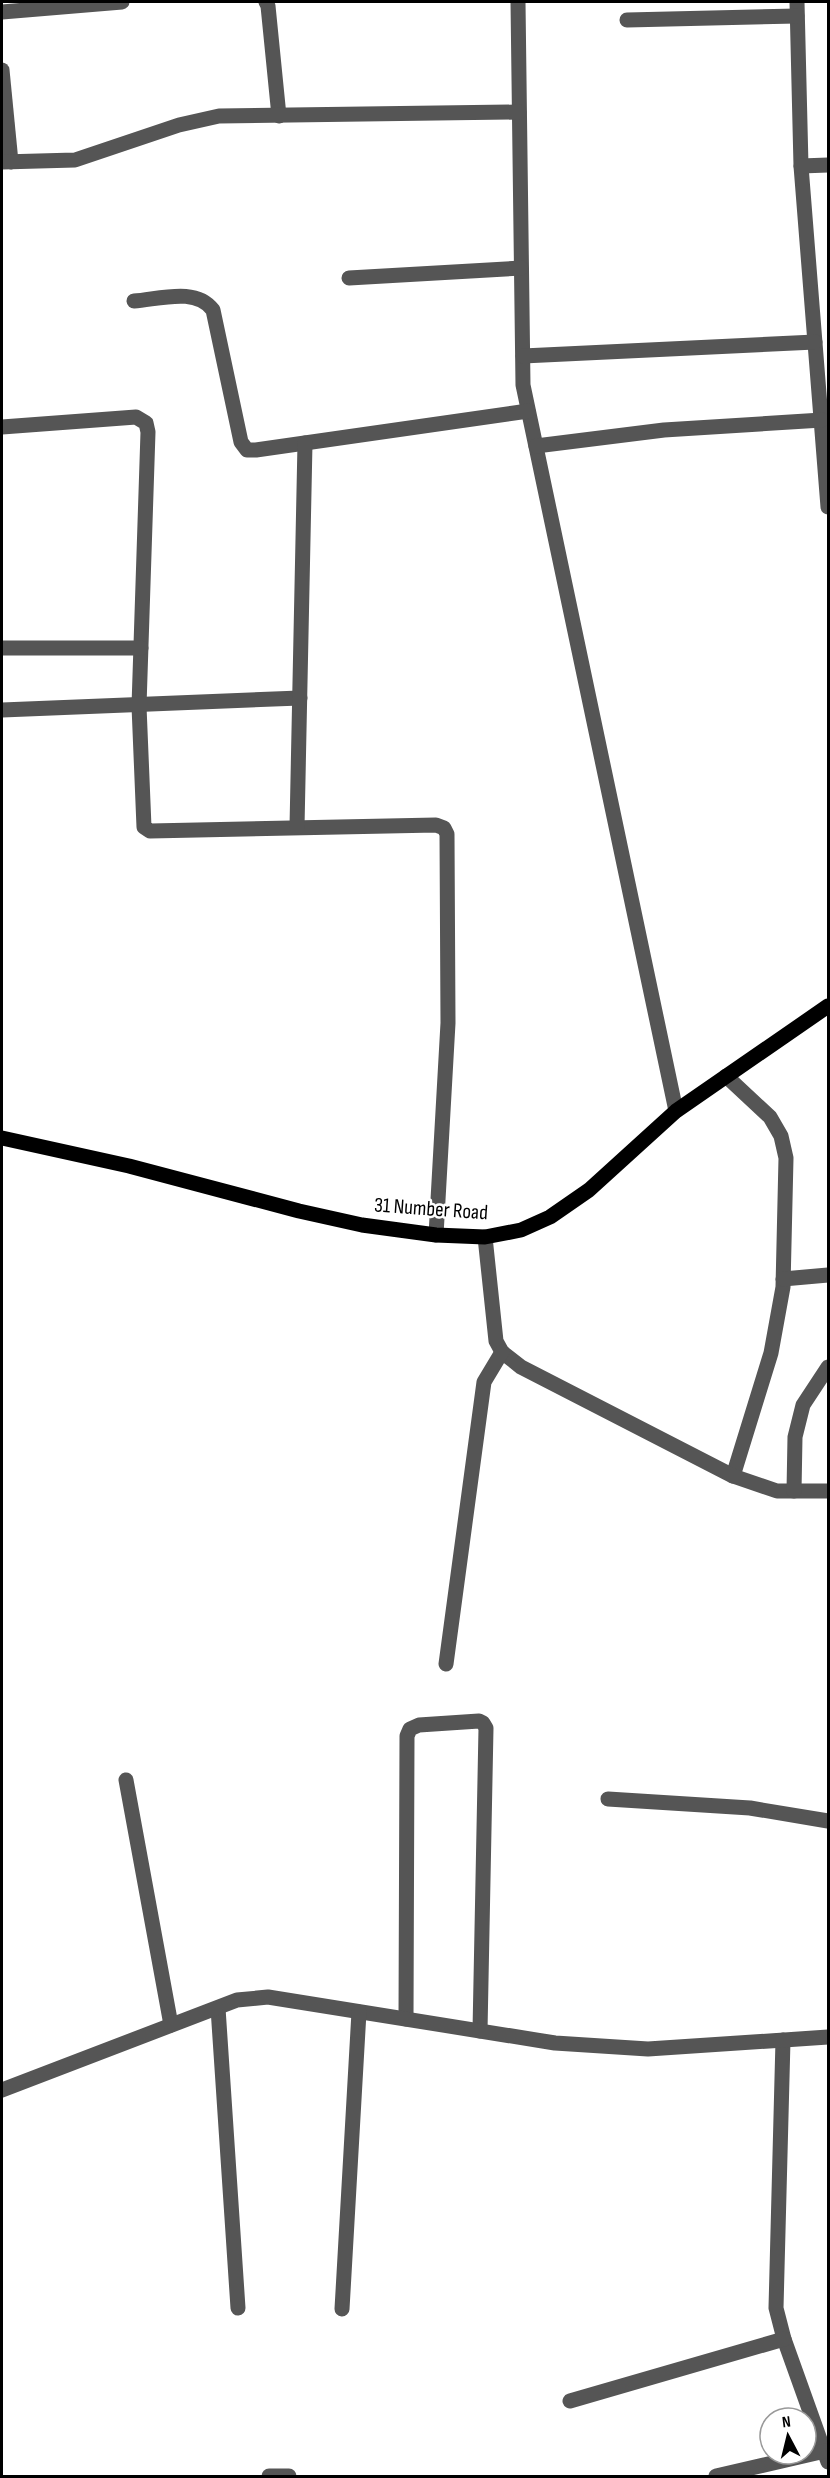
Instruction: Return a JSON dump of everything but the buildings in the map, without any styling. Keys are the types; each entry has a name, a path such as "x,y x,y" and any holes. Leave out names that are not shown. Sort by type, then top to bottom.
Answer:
{"main road":[{"name":"31 Number Road","path":"2,1138 129,1166 299,1211 362,1225 436,1235 485,1237 521,1230 550,1217 589,1190 676,1110 828,1006"}],"street":[{"path":"2,12 122,2"},
{"path":"266,2 279,116"},
{"path":"518,2 523,385 676,1110"},
{"path":"627,20 797,9 801,165 828,507"},
{"path":"2,70 6,162 75,160 179,125 219,116 519,112"},
{"path":"801,165 828,165"},
{"path":"349,278 521,268"},
{"path":"134,301 195,296 207,300 213,310 241,442 247,450 528,411"},
{"path":"523,356 815,342"},
{"path":"2,427 136,417 146,423 148,432 139,706 144,827 150,831 436,825 444,828 447,834 448,1023 436,1235"},
{"path":"536,446 664,430 822,420"},
{"path":"297,827 305,443"},
{"path":"2,648 141,648"},
{"path":"2,710 300,698"},
{"path":"726,1076 770,1116 781,1136 786,1158 783,1279 771,1353 733,1476"},
{"path":"485,1237 496,1341 502,1352 521,1367 733,1476 777,1491 828,1491"},
{"path":"783,1279 828,1275"},
{"path":"446,1664 484,1382 502,1352"},
{"path":"794,1491 795,1437 803,1405 828,1367"},
{"path":"406,2019 407,1736 410,1729 418,1725 479,1721 486,1728 480,2031"},
{"path":"126,1780 171,2025"},
{"path":"608,1799 750,1808 828,1821"},
{"path":"2,2090 237,2000 268,1997 555,2043 648,2049 828,2037"},
{"path":"218,2008 237,2308"},
{"path":"342,2309 359,2012"},
{"path":"716,2476 826,2457 784,2339 776,2308 783,2040"},
{"path":"570,2400 784,2339"},
{"path":"269,2476 289,2476"}]}
